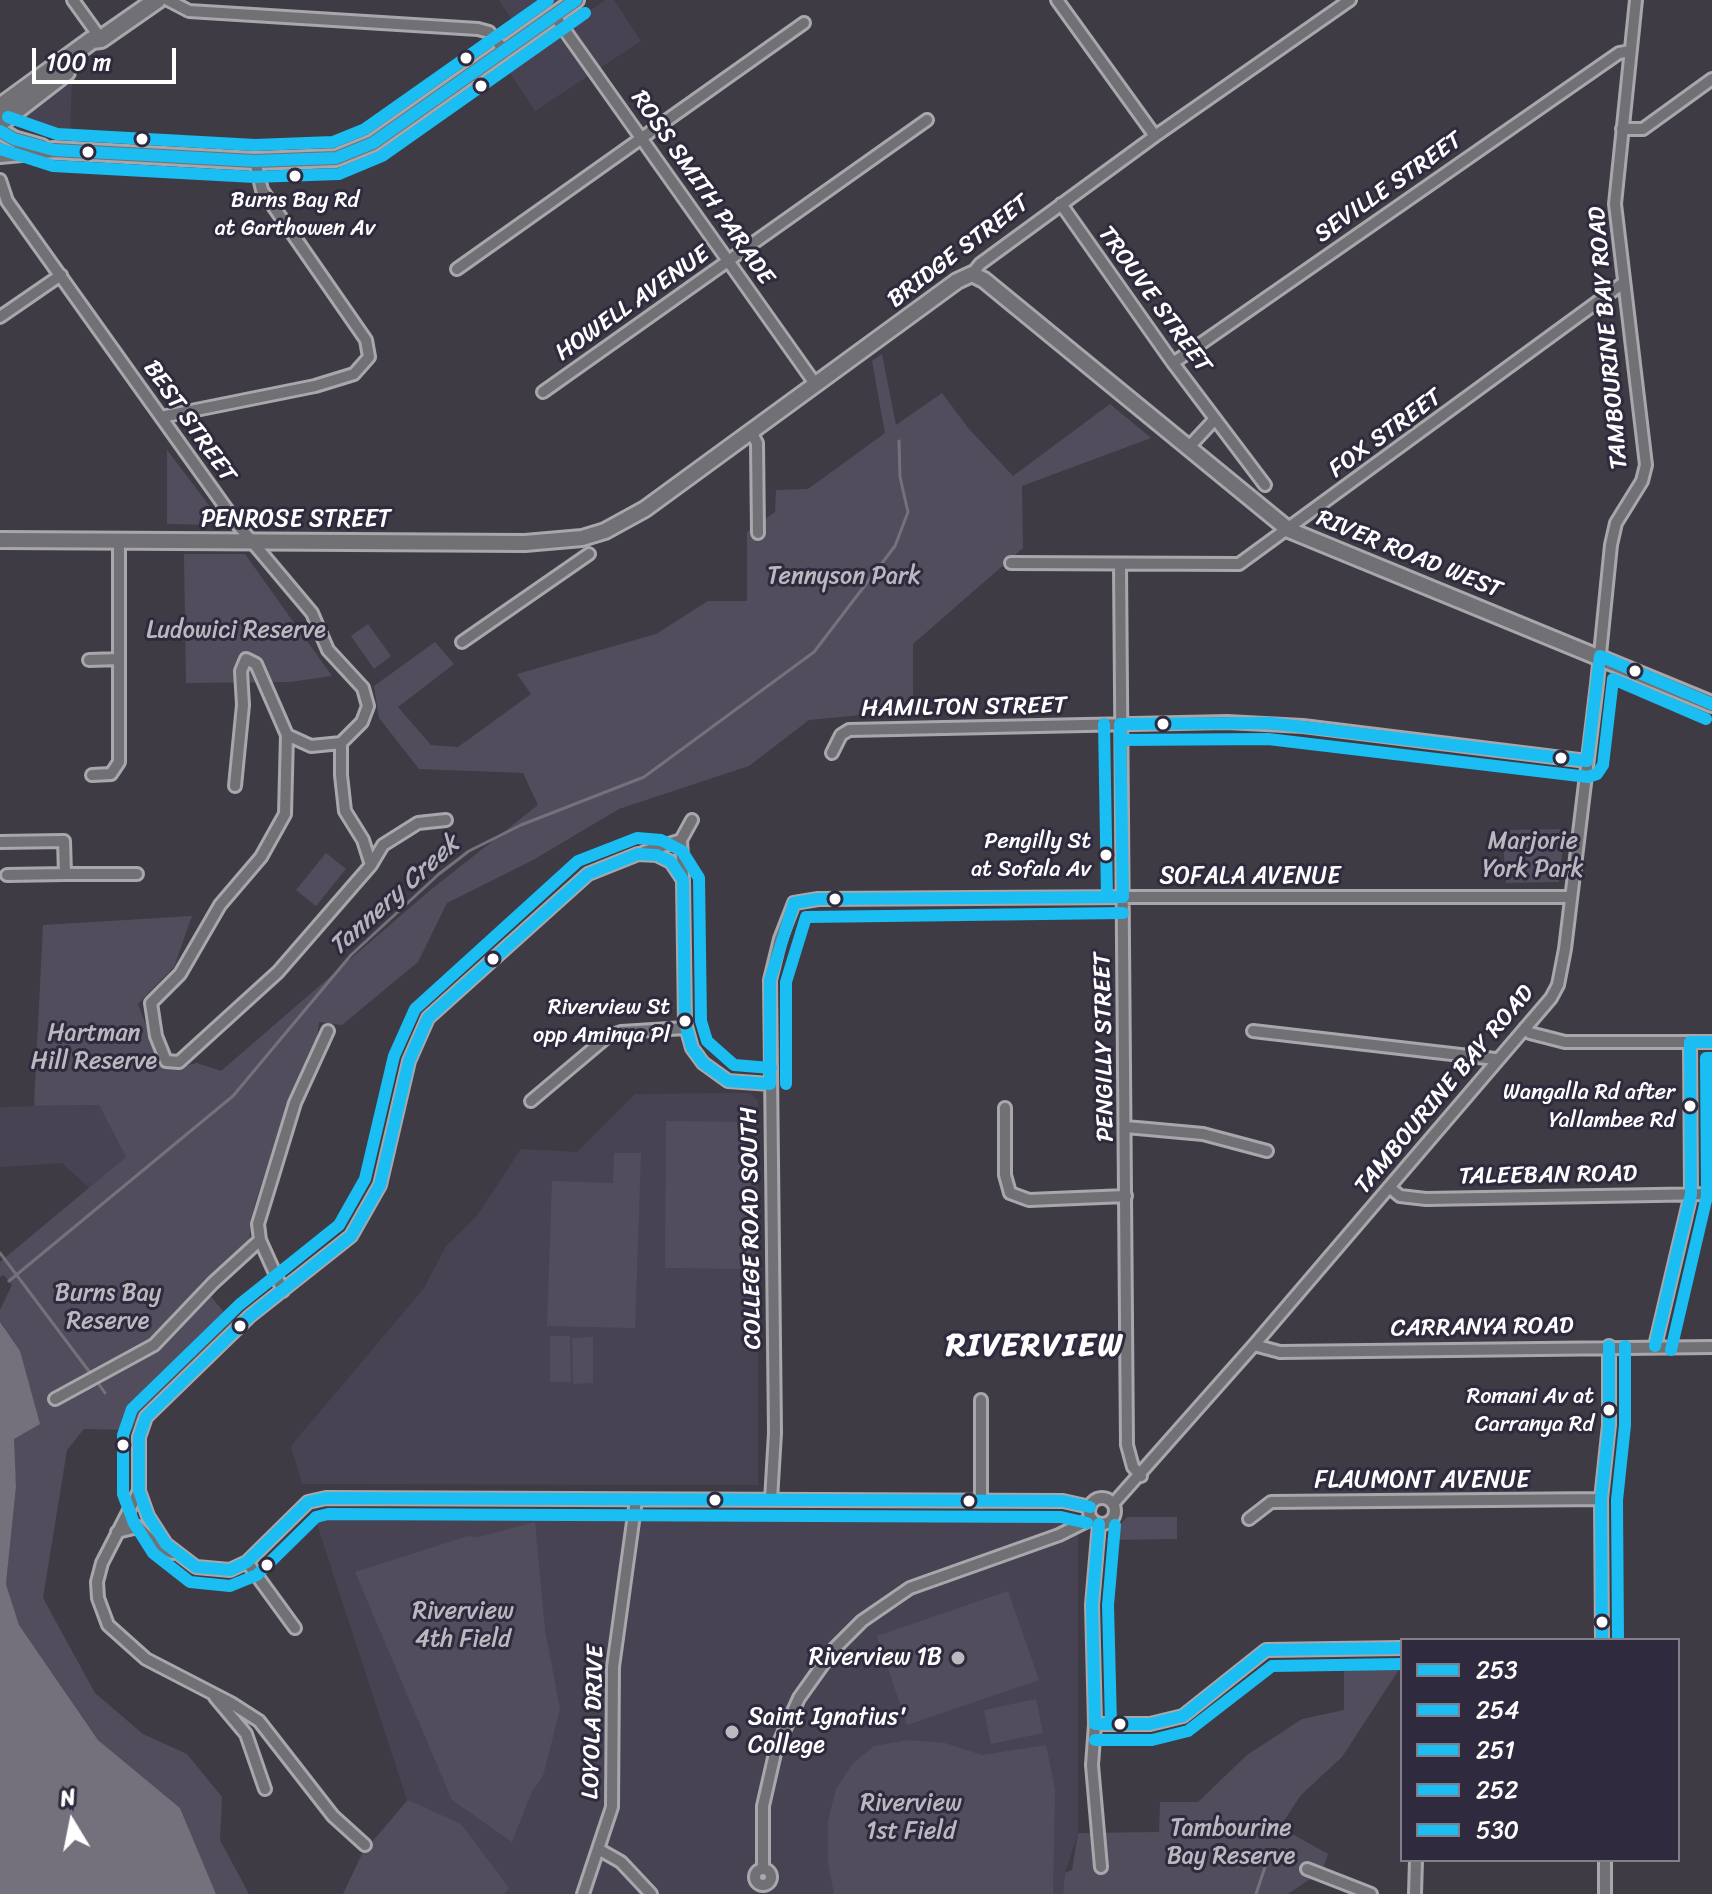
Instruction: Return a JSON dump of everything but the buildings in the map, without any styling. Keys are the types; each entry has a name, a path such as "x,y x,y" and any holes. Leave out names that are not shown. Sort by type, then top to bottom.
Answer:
{"main road":[{"path":"0,107 92,40 101,39 157,0"},
{"path":"0,155 54,150 255,161 323,160 359,150 576,0"},
{"path":"0,123 98,48 101,39"},
{"path":"0,131 14,139 54,150"},
{"name":"BRIDGE STREET","path":"592,536 645,509 957,281 972,274"},
{"name":"RIVER ROAD WEST","path":"972,274 984,280 1289,530 1712,704"},
{"name":"PENROSE STREET","path":"0,540 525,543 592,536"}],"street":[{"path":"73,0 101,39"},
{"path":"168,0 189,11 478,29 489,32 504,50"},
{"path":"1057,0 1155,136"},
{"name":"BRIDGE STREET","path":"972,274 980,264 1061,204 1350,0"},
{"name":"TAMBOURINE BAY ROAD","path":"1095,1522 1113,1518 1113,1504 1254,1345 1495,1059 1525,1028 1558,985 1611,545 1616,523 1642,481 1646,465 1622,284 1615,204 1636,0"},
{"name":"ROSS SMITH PARADE","path":"554,15 816,385"},
{"path":"457,269 804,23"},
{"name":"SEVILLE STREET","path":"1173,363 1619,53 1630,51"},
{"path":"1622,129 1643,129 1712,79"},
{"name":"HOWELL AVENUE","path":"543,392 927,120"},
{"path":"161,417 315,386 354,374 369,357 366,340 262,190 255,161"},
{"name":"BEST STREET","path":"0,180 7,201 161,417 252,541 312,613 328,650 363,688 368,706 362,722 341,743"},
{"name":"TROUVE STREET","path":"1061,204 1173,363 1265,485"},
{"path":"0,317 61,275"},
{"name":"FOX STREET","path":"1011,563 1239,564 1622,284"},
{"path":"1189,447 1215,419"},
{"path":"751,432 757,443 758,533"},
{"path":"92,775 111,774 119,762 119,541"},
{"path":"462,642 589,554"},
{"name":"PENGILLY STREET","path":"1120,565 1127,1445 1133,1467 1141,1476"},
{"path":"89,660 119,659"},
{"path":"235,786 243,705 241,671 246,659 256,664 287,735 285,814 261,857 220,905 180,974 151,1003 160,1051 166,1061 179,1062 253,995 371,865 383,845 418,823 446,820"},
{"name":"HAMILTON STREET","path":"832,753 841,735 849,730 1269,723 1587,761"},
{"path":"287,735 311,746 341,743 345,811 363,840 371,865"},
{"path":"692,820 681,840 685,1028 697,1056 718,1076 738,1083 770,1084"},
{"path":"177,1556 153,1524 139,1491 139,1437 146,1417 228,1336 351,1236 374,1201 412,1052 428,1018 588,874 681,840"},
{"path":"0,842 64,841 65,874"},
{"path":"638,854 665,858 683,880"},
{"path":"7,875 137,874"},
{"name":"SOFALA AVENUE","path":"789,910 794,903 805,900 1571,897"},
{"name":"COLLEGE ROAD SOUTH","path":"771,1500 775,1433 770,980 789,910"},
{"path":"531,1101 607,1037 621,1032 685,1028"},
{"path":"1525,1028 1530,1033 1565,1042 1712,1042"},
{"path":"283,1291 260,1240 261,1207 295,1103 328,1031"},
{"path":"1253,1031 1495,1059"},
{"path":"1655,1346 1691,1194 1690,1042"},
{"path":"1005,1108 1005,1175 1010,1193 1029,1200 1126,1196"},
{"path":"1126,1127 1203,1134 1267,1151"},
{"name":"TALEEBAN ROAD","path":"1389,1187 1400,1196 1426,1199 1712,1194"},
{"path":"55,1399 154,1345 213,1283 260,1240"},
{"name":"CARRANYA ROAD","path":"1254,1345 1280,1352 1712,1347"},
{"path":"1602,1638 1601,1499 1609,1425 1609,1346"},
{"path":"981,1400 981,1501"},
{"path":"139,1491 117,1532 97,1582 98,1598 108,1625 146,1659 259,1721 333,1816 365,1845"},
{"path":"1090,1507 1102,1498 1113,1504"},
{"path":"117,1532 138,1527 158,1547 196,1567 214,1571 230,1570 247,1562 292,1514 316,1499 981,1501 1074,1502 1090,1507"},
{"name":"FLAUMONT AVENUE","path":"1249,1519 1271,1502 1601,1499"},
{"name":"LOYOLA DRIVE","path":"583,1894 612,1807 613,1667 636,1500"},
{"path":"1090,1507 1095,1522 1092,1778 1101,1867"},
{"path":"763,1889 755,1878 763,1869 763,1806 776,1749 799,1698 834,1649 870,1615 910,1588 1095,1522"},
{"path":"247,1562 295,1628"},
{"path":"1095,1724 1150,1724 1183,1716 1266,1650 1400,1648"},
{"path":"211,1693 246,1734 265,1789"},
{"path":"600,1850 621,1862 651,1894"},
{"path":"1415,1894 1416,1862"},
{"path":"1605,1862 1605,1894"},
{"path":"1307,1869 1371,1894"}],"shaded area":[{"path":"499,0 557,0 572,22 606,0 614,0 641,41 535,111 502,61 528,44"},
{"path":"72,82 70,135 20,127 19,122"},
{"path":"750,1093 758,1101 758,1485 302,1484 291,1446 424,1288 446,1246 476,1217 521,1149 577,1152 635,1094"},
{"path":"99,1105 126,1157 89,1188 62,1163 0,1167 0,1107"},
{"path":"0,1322 20,1351 40,1424 14,1439 16,1487 6,1584 19,1625 98,1740 180,1808 216,1894 0,1894"},
{"name":"Saint Ignatius' College","path":"314,1515 1078,1518 1078,1833 1065,1873 1063,1894 343,1894 362,1854 407,1800"}],"green space":[{"path":"882,354 896,425 942,393 969,429 1013,476 1110,404 1151,438 1022,486 1023,548 913,644 913,710 809,720 749,766 619,809 533,860 447,903 418,962 342,1025 319,1022 316,1048 286,1110 254,1207 249,1241 203,1287 232,1322 142,1410 132,1430 84,1429 67,1450 43,1598 95,1693 143,1734 187,1754 222,1797 220,1840 249,1894 216,1894 180,1808 98,1740 19,1625 6,1584 16,1487 4,1327 0,1322 0,1310 12,1285 4,1275 0,1277 0,1262 126,1157 99,1105 34,1106 43,925 192,916 174,967 138,1004 158,1057 173,1069 197,1063 221,1071 428,892 538,805 523,773 419,769 379,718 374,686 435,642 454,664 398,707 431,745 458,747 531,694 517,674 656,634 708,601 747,601 747,532 775,512 776,490 808,489 885,433 872,361"},
{"path":"167,450 218,517 214,525 167,524"},
{"name":"Ludowici Reserve","path":"184,554 245,554 332,676 290,682 186,683"},
{"path":"368,624 391,656 374,669 351,636"},
{"name":"Marjorie York Park","path":"1565,829 1559,882 1506,883 1502,830"},
{"path":"326,853 346,869 316,906 296,890"},
{"path":"666,1121 751,1122 750,1269 665,1268"},
{"path":"614,1153 641,1153 635,1328 547,1326 552,1181 613,1183"},
{"path":"550,1336 570,1336 571,1382 550,1382"},
{"path":"593,1337 593,1383 573,1384 572,1338"},
{"path":"1127,1517 1177,1517 1177,1539 1106,1540"},
{"name":"Riverview 4th Field","path":"535,1522 545,1630 560,1709 543,1776 532,1791 512,1842 452,1800 355,1572 468,1536 479,1537"},
{"name":"Riverview 1B","path":"1008,1591 1039,1680 907,1725 877,1636"},
{"name":"Tambourine Bay Reserve","path":"1400,1659 1400,1668 1342,1757 1301,1795 1280,1827 1328,1854 1322,1871 1288,1894 1063,1894 1065,1873 1072,1870 1078,1833 1159,1832 1160,1802 1198,1802 1247,1755 1302,1719 1344,1710 1344,1661"},
{"path":"1036,1699 1043,1733 991,1744 984,1710"},
{"name":"Riverview 1st Field","path":"909,1740 945,1743 982,1755 1046,1745 1055,1790 1053,1894 834,1894 828,1862 828,1821 836,1789 853,1763 874,1746"},
{"path":"408,1800 461,1824 509,1888 504,1894 343,1894 362,1854"}],"waterway":[{"name":"Tannery Creek","path":"9,1281 233,1096 351,955 439,874 469,851 521,825 644,777 814,652 895,546 908,512 900,477 899,441"},
{"path":"0,1253 91,1374"},
{"path":"96,1380 105,1393"},
{"path":"1256,1894 1266,1864"}],"transit line":[{"name":"530","path":"8,117 57,134 255,145 333,142 365,129 548,0"},
{"name":"251","path":"0,131 14,139 54,150 255,161 336,158 373,143 576,0"},
{"name":"252","path":"0,149 53,166 254,177 339,174 382,156 585,13"},
{"name":"253","path":"1120,724 1269,723 1587,761 1600,656 1712,704"},
{"name":"254","path":"1120,740 1268,739 1588,777 1597,774 1603,765 1613,679 1706,719"},
{"name":"254","path":"1104,724 1107,897"},
{"name":"253","path":"1120,724 1123,897"},
{"name":"254","path":"771,1068 734,1065 707,1041 701,1021 699,878 682,851 661,840 637,838 578,861 415,1009 394,1056 365,1179 339,1225 239,1305 132,1409 123,1435 123,1494 134,1523 153,1553 190,1582 230,1586 257,1575 316,1517 328,1514 1061,1517 1087,1523"},
{"name":"253","path":"770,1084 728,1081 703,1063 692,1048 685,1023 683,880 671,862 657,855 638,854 588,874 428,1018 409,1061 380,1185 351,1236 250,1316 146,1417 139,1437 139,1491 148,1516 166,1544 196,1567 230,1570 247,1562 308,1502 326,1498 1063,1501 1090,1507"},
{"name":"253","path":"770,1084 770,980 794,903 818,899 1123,897"},
{"name":"254","path":"786,1084 786,982 806,917 1123,913"},
{"name":"253","path":"1655,1346 1691,1194 1690,1042 1712,1042"},
{"name":"254","path":"1671,1350 1707,1196 1706,1058 1712,1058"},
{"name":"253","path":"1602,1638 1601,1499 1609,1425 1609,1346"},
{"name":"254","path":"1618,1638 1617,1500 1625,1425 1625,1346"},
{"name":"253","path":"1095,1724 1092,1605 1099,1524"},
{"name":"254","path":"1111,1724 1108,1605 1115,1525"},
{"name":"253","path":"1095,1724 1150,1724 1183,1716 1266,1650 1400,1648"},
{"name":"254","path":"1095,1740 1152,1740 1188,1731 1272,1666 1400,1664"}],"place":[{"name":"Burns Bay Rd at Garthowen Av","path":"295,176"},
{"name":"Pengilly St at Sofala Av","path":"1106,855"},
{"name":"Riverview St opp Aminya Pl","path":"685,1021"},
{"name":"Wangalla Rd after Yallambee Rd","path":"1690,1106"},
{"name":"Romani Av at Carranya Rd","path":"1609,1410"},
{"name":"Riverview 1B","path":"958,1658"},
{"name":"Saint Ignatius' College","path":"732,1732"}],"district":[{"name":"RIVERVIEW","path":"1035,1347"}],"park label":[{"name":"Tennyson Park","path":"844,577"},
{"name":"Hartman Hill Reserve","path":"94,1048"},
{"name":"Burns Bay Reserve","path":"108,1308"}]}
